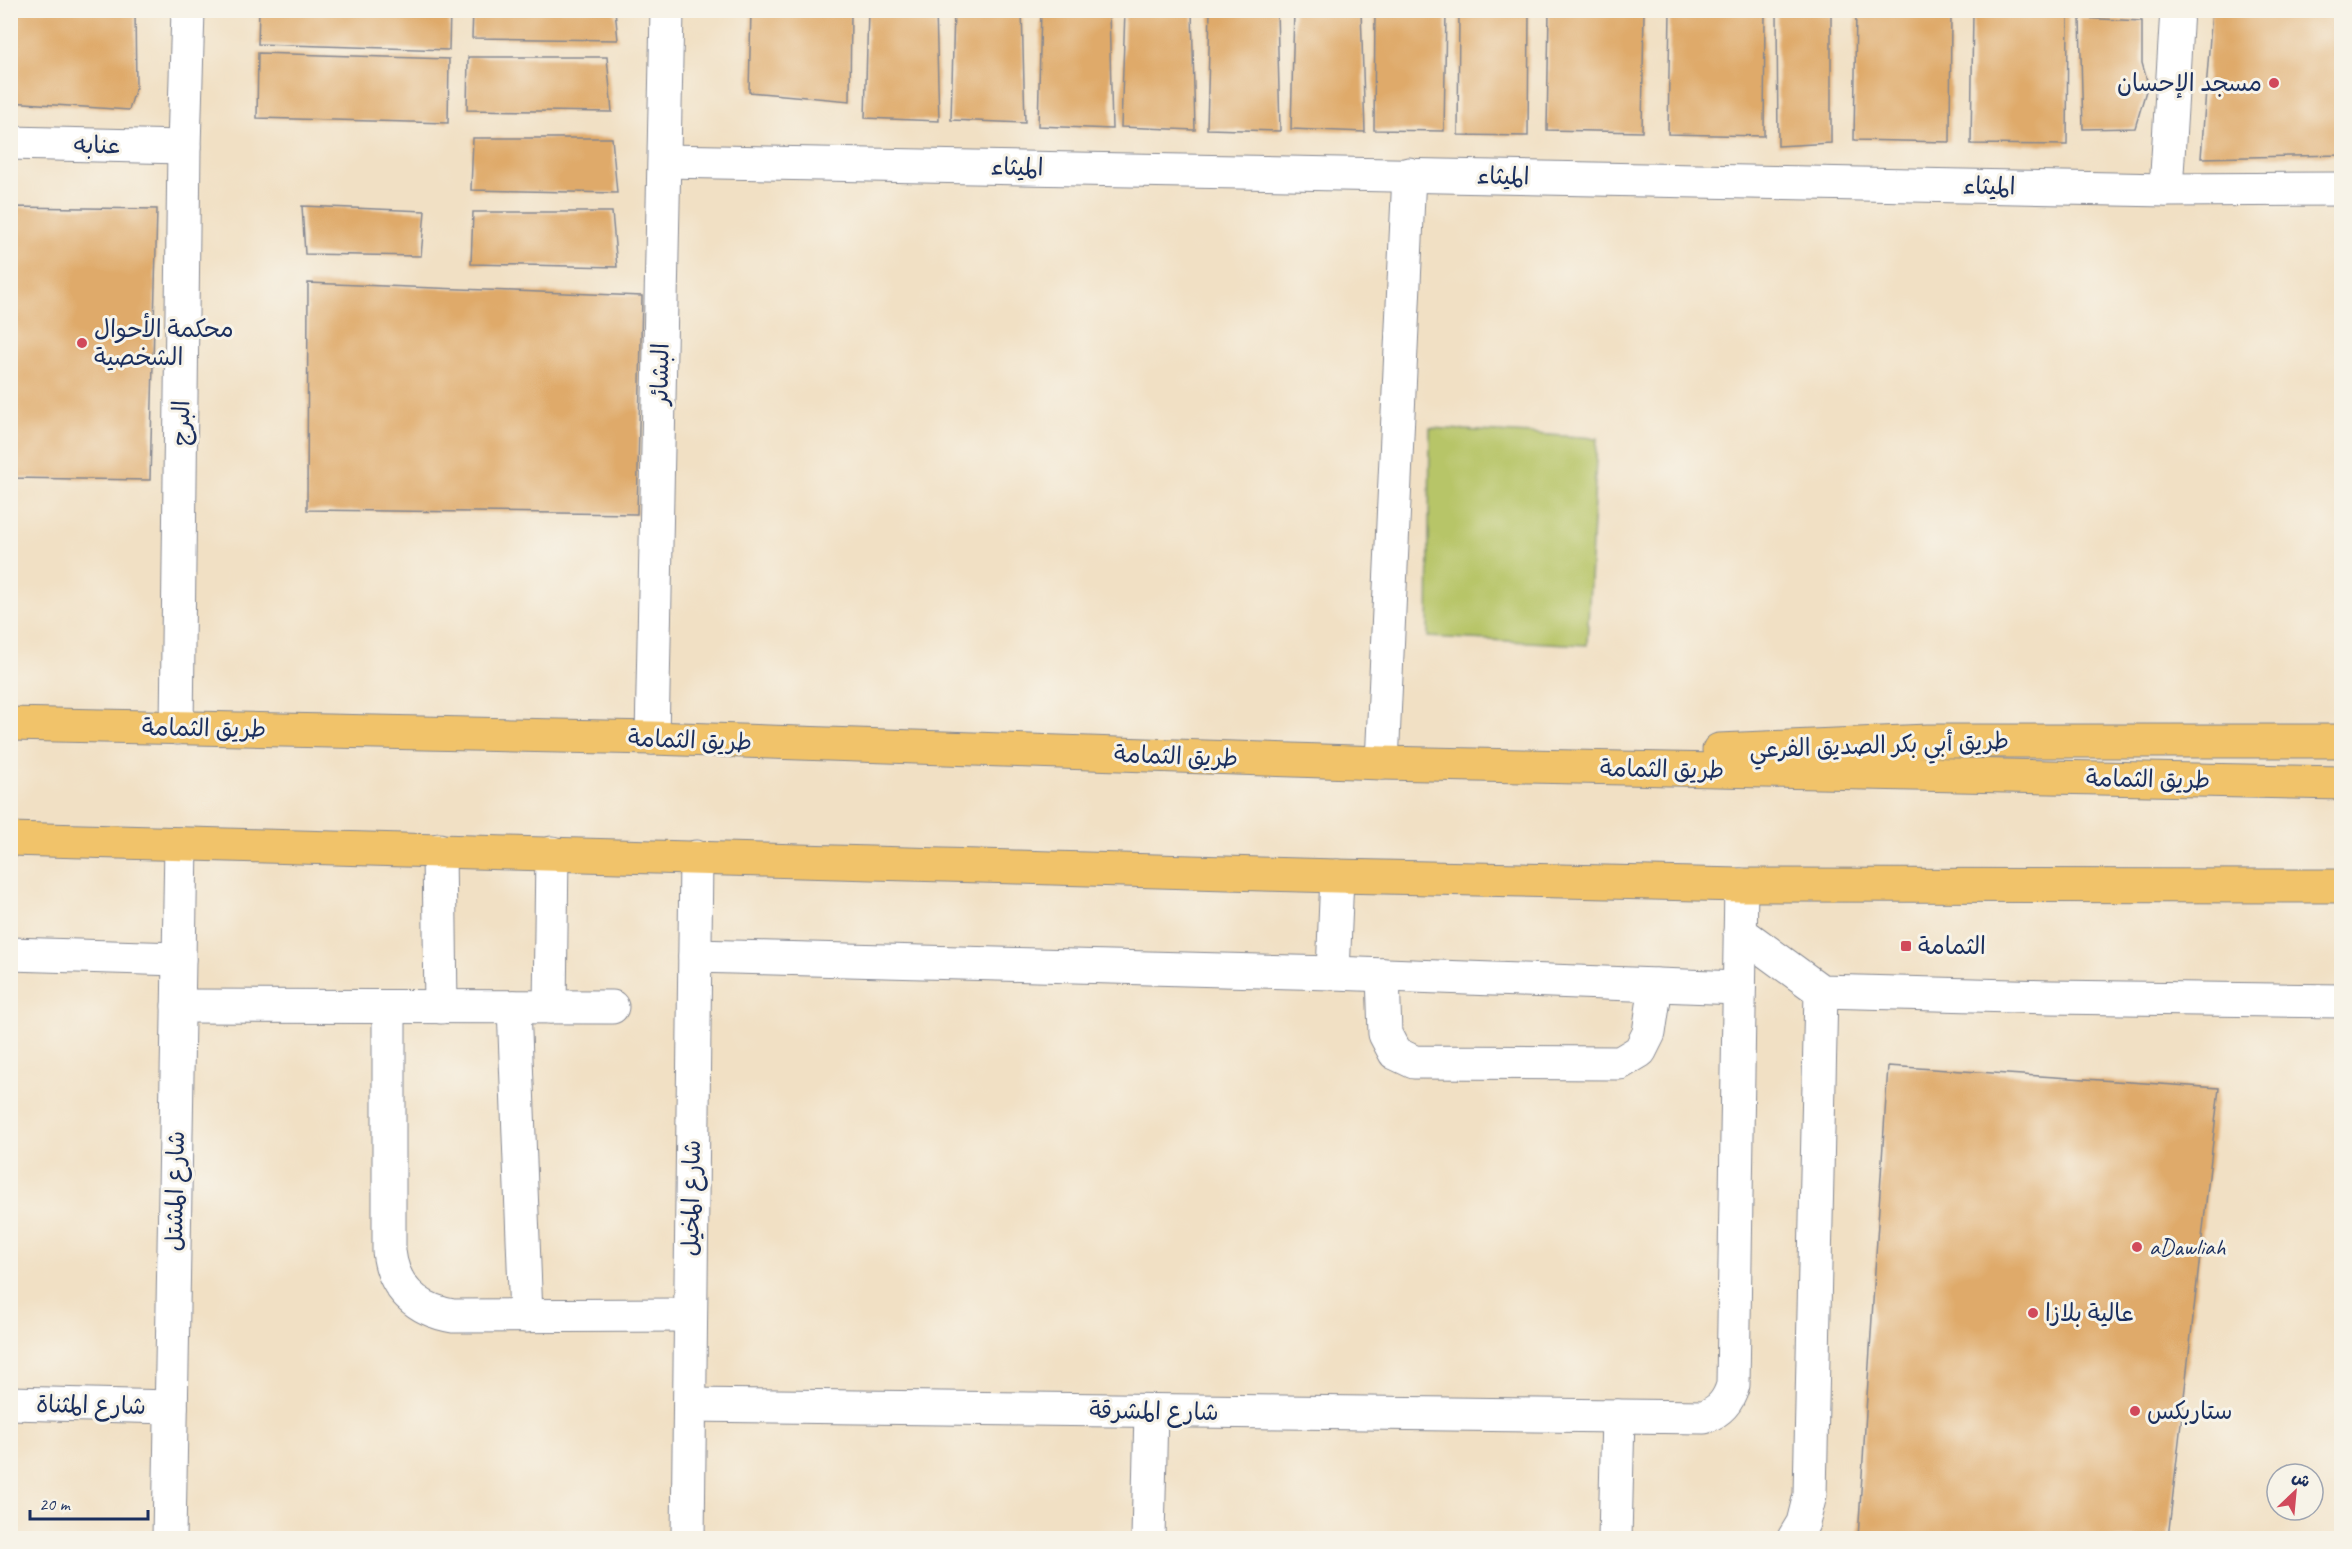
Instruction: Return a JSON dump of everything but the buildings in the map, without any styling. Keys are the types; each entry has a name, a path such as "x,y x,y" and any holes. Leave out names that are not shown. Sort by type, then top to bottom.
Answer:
{"main road":[{"name":"طريق الثمامة","path":"10,724 652,738 1382,763 2342,783"},
{"name":"طريق أبي بكر الصديق الفرعي","path":"1382,763 1928,741 2342,741"},
{"path":"10,839 1741,885 2342,886"},
{"path":"2249,887 2342,908"}],"street":[{"name":"البرج","path":"177,728 184,147 188,10"},
{"name":"البشائر","path":"652,738 667,10"},
{"path":"2166,190 2177,10"},
{"name":"عنابه","path":"10,143 184,147"},
{"name":"الميثاء","path":"665,161 2166,190 2342,189"},
{"path":"1382,763 1409,174"},
{"name":"شارع المشتل","path":"169,1539 181,844"},
{"path":"439,850 441,1007"},
{"path":"550,1007 552,853"},
{"name":"شارع المخيل","path":"688,1539 696,857"},
{"path":"1333,973 1337,876"},
{"path":"695,956 1333,973 1738,988 1741,885"},
{"path":"1740,932 1821,991 2342,1001"},
{"path":"10,954 179,959"},
{"path":"1383,975 1385,1034 1395,1053 1414,1062 1620,1063 1640,1051 1649,1033 1656,985"},
{"name":"شارع المشرقة","path":"690,1405 1704,1417 1722,1407 1730,1397 1733,1385 1738,988"},
{"path":"1794,1539 1803,1524 1810,1495 1821,991"},
{"path":"178,1006 612,1007"},
{"path":"389,1007 389,1251 394,1276 411,1298 437,1313 453,1316 689,1314"},
{"path":"514,1007 526,1316"},
{"name":"شارع المثناة","path":"10,1403 171,1407"},
{"path":"1148,1539 1151,1411"},
{"path":"1615,1539 1618,1416"}],"green space":[{"path":"1430,428 1597,438 1587,645 1428,637"}],"place":[{"name":"مسجد الإحسان","path":"2274,83"},
{"name":"محكمة الأحوال الشخصية","path":"82,343"},
{"name":"الثمامة","path":"1906,946"},
{"name":"aDawliah","path":"2137,1247"},
{"name":"عالية بلازا","path":"2033,1313"},
{"name":"ستاربكس","path":"2135,1411"}]}
